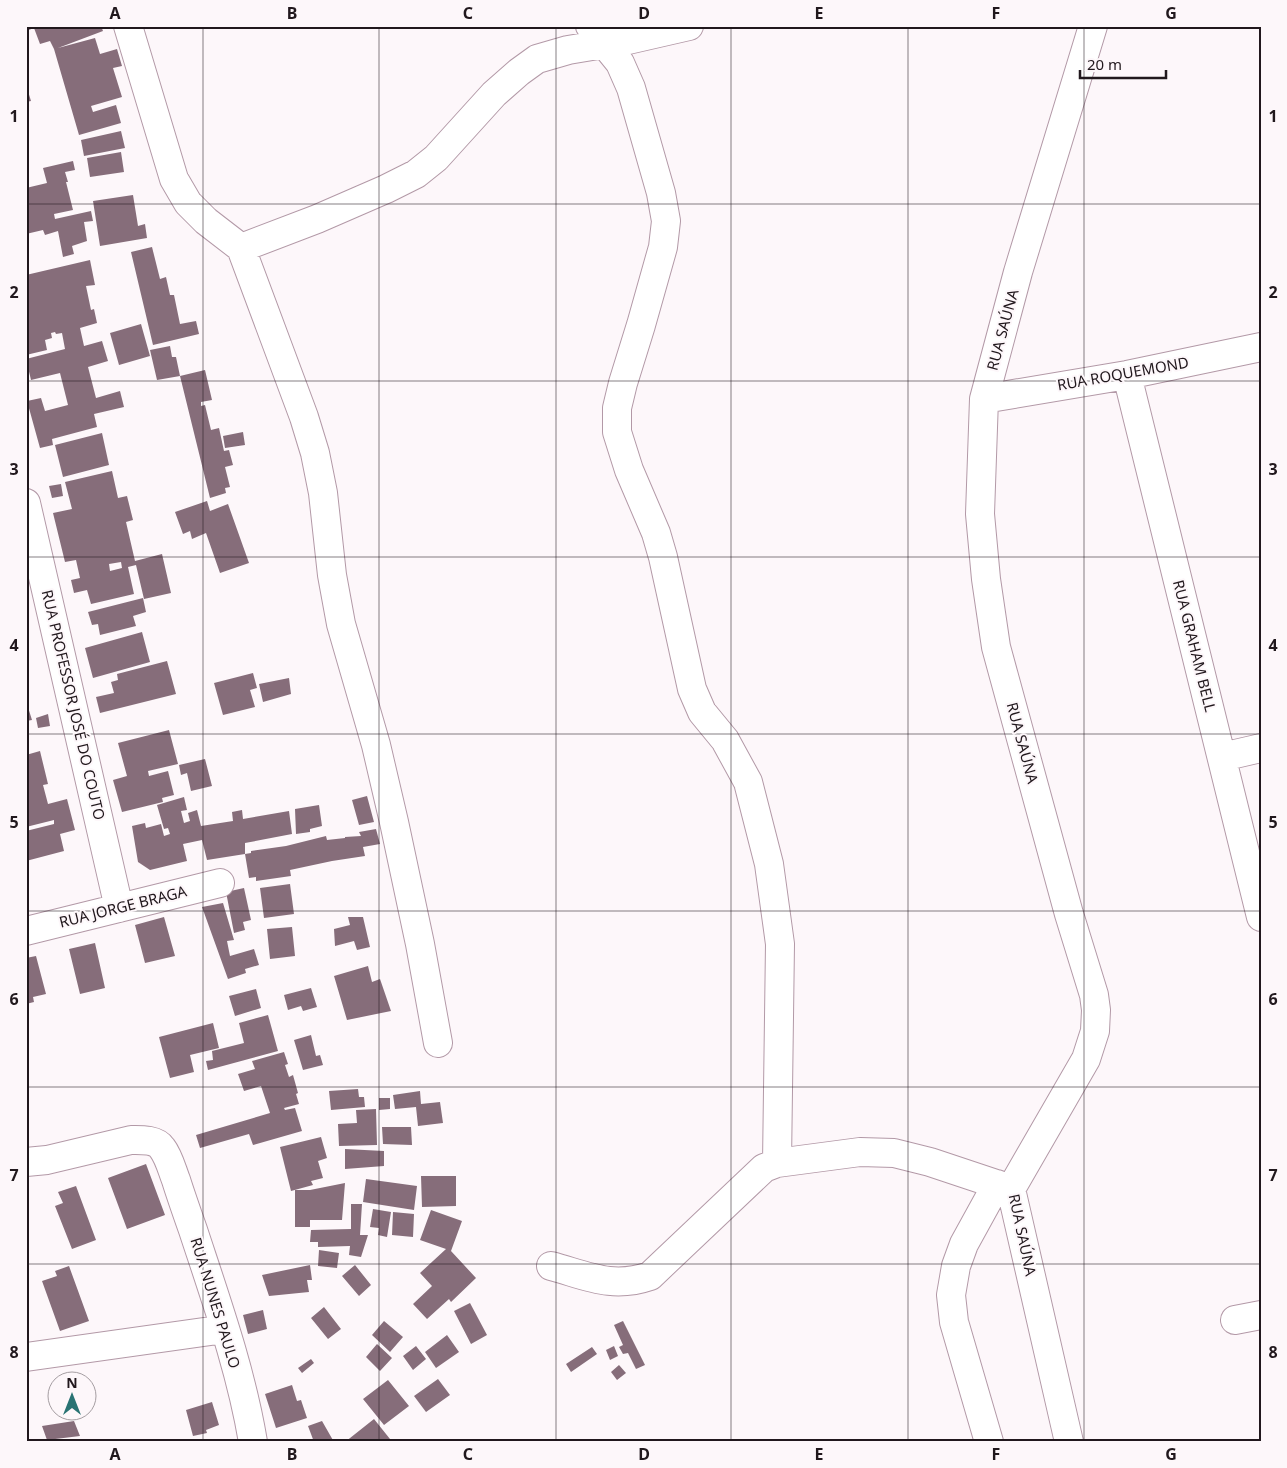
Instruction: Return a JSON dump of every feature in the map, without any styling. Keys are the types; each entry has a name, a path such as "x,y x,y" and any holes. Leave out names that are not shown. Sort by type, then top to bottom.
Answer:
{"street":[{"path":"128,26 174,179 188,203 206,221 241,248 304,417 315,453 323,492 332,575 341,624 376,745 394,822 420,944 438,1043"},
{"path":"241,248 334,211 416,174 436,158 494,94 519,72 537,60 608,37 690,26"},
{"name":"RUA SAÚNA","path":"1069,1442 1004,1186 1086,1059 1095,1031 1096,1010 1094,995 1069,914 996,647 986,580 980,514 984,398 1018,272 1093,26"},
{"path":"608,37 631,88 661,193 666,221 663,247 622,383 617,408 617,432 629,470 656,533 692,689 702,712 725,740 748,782 770,864 780,944 777,1163"},
{"name":"RUA ROQUEMOND","path":"984,398 1127,375 1261,347"},
{"name":"RUA GRAHAM BELL","path":"1127,375 1261,917"},
{"name":"RUA PROFESSOR JOSÉ DO COUTO","path":"26,503 119,908"},
{"path":"1222,757 1261,748"},
{"name":"RUA JORGE BRAGA","path":"26,931 220,883"},
{"name":"RUA NUNES PAULO","path":"26,1162 46,1160 131,1140 144,1140 162,1147 171,1167 225,1329 249,1418 253,1442"},
{"path":"551,1266 607,1282 623,1283 650,1276 764,1168 777,1163 860,1152 894,1153 930,1162 1004,1186 964,1244 956,1266 951,1295 954,1322 989,1442"},
{"path":"26,1358 225,1329"}],"building":[{"path":"26,26 101,26 103,31 58,48 95,38 100,54 117,49 122,66 113,68 122,97 91,106 93,112 116,105 121,123 79,135 54,49 50,41 40,44 34,28 26,31"},
{"path":"26,85 31,101 26,102"},
{"path":"121,131 125,148 84,156 81,140"},
{"path":"121,152 124,172 90,177 87,158"},
{"path":"73,161 75,170 65,172 73,210 54,214 55,219 91,211 93,221 84,222 87,241 72,246 74,254 63,257 58,231 45,235 43,230 26,234 26,188 47,183 43,168"},
{"path":"133,195 138,226 145,224 147,238 100,246 93,201"},
{"path":"152,247 160,279 166,277 170,295 174,295 180,324 196,321 199,334 153,345 131,252"},
{"path":"90,260 95,285 86,286 91,310 94,309 97,323 80,328 84,346 102,341 108,361 88,367 96,398 120,391 124,407 94,414 97,427 52,439 53,445 40,448 27,401 41,398 45,411 68,405 60,373 31,380 26,359 65,349 62,333 56,334 55,332 51,333 52,338 45,340 47,350 26,355 26,275"},
{"path":"141,324 150,356 119,365 110,333"},
{"path":"170,346 172,357 176,357 180,376 157,380 150,350"},
{"path":"205,370 212,400 201,402 201,406 205,405 211,430 219,428 224,451 229,450 233,465 225,467 230,487 225,488 226,493 210,498 180,376"},
{"path":"243,432 245,445 225,448 223,436"},
{"path":"102,433 109,465 63,477 55,445"},
{"path":"112,471 118,498 127,496 133,520 126,522 135,561 162,554 171,593 144,599 136,565 128,567 134,594 91,604 87,590 74,593 71,580 80,578 76,560 65,562 53,513 72,509 65,482","holes":["121,562 122,568 110,571 109,564"]},
{"path":"61,484 63,496 52,498 49,486"},
{"path":"207,501 210,511 228,504 249,563 220,573 206,533 192,539 190,531 183,534 175,512"},
{"path":"143,598 146,612 133,616 136,626 100,635 98,624 92,625 88,612"},
{"path":"142,632 150,662 93,678 85,648"},
{"path":"167,661 176,694 100,713 96,697 114,693 111,682 118,680 117,674"},
{"path":"253,673 257,688 250,690 255,707 223,715 214,683"},
{"path":"289,678 291,694 263,702 259,684"},
{"path":"26,701 32,720 26,721"},
{"path":"48,714 50,726 38,728 36,718"},
{"path":"169,730 178,764 148,771 149,776 168,771 174,795 162,798 163,802 122,812 113,780 127,776 118,743"},
{"path":"40,751 48,784 43,785 48,804 67,799 75,830 60,834 64,851 26,861 26,831 54,824 54,820 26,827 26,755"},
{"path":"205,759 212,786 191,791 187,773 181,775 179,765"},
{"path":"367,796 374,822 359,825 352,800"},
{"path":"184,797 187,810 181,811 184,823 190,821 188,813 197,810 201,826 233,821 232,812 242,810 243,819 289,811 292,834 245,843 245,854 207,860 202,840 183,844 187,861 150,870 138,862 132,826 145,823 146,828 161,824 164,836 170,834 168,828 164,829 157,805"},
{"path":"319,805 322,826 310,829 310,832 296,834 295,809"},
{"path":"376,829 380,844 363,847 365,856 290,870 291,876 256,881 256,877 249,878 245,854 251,853 251,851 286,846 326,836 327,840 361,836 359,832"},
{"path":"290,884 294,914 264,918 260,888"},
{"path":"244,888 251,920 243,922 245,930 234,933 226,892"},
{"path":"223,903 234,940 227,941 230,956 254,949 259,965 245,969 246,973 228,979 202,907"},
{"path":"164,917 175,956 145,963 135,925"},
{"path":"348,917 363,917 370,947 357,950 354,941 335,946 334,929 350,925"},
{"path":"292,927 295,956 270,959 267,929"},
{"path":"95,943 105,988 80,994 69,949"},
{"path":"36,956 46,994 33,997 34,1002 26,1004 26,958"},
{"path":"368,966 372,982 380,979 391,1011 347,1020 334,976"},
{"path":"311,988 317,1007 303,1011 301,1006 288,1010 284,995"},
{"path":"256,989 261,1008 235,1016 229,996"},
{"path":"268,1015 278,1051 208,1070 206,1061 213,1060 212,1051 244,1043 239,1023"},
{"path":"213,1023 219,1048 190,1055 194,1072 170,1078 159,1037"},
{"path":"311,1035 316,1056 320,1055 323,1065 303,1070 294,1040"},
{"path":"284,1052 288,1064 285,1065 289,1077 293,1075 299,1104 284,1108 285,1110 295,1108 302,1131 253,1145 249,1134 200,1148 196,1135 270,1113 261,1086 244,1091 238,1074 255,1069 252,1061"},
{"path":"358,1089 359,1097 364,1097 365,1107 331,1110 329,1091"},
{"path":"420,1091 421,1104 440,1102 443,1123 418,1126 416,1107 395,1109 393,1095"},
{"path":"379,1098 390,1098 390,1109 379,1110"},
{"path":"376,1109 377,1145 339,1146 338,1124 357,1123 356,1110"},
{"path":"382,1127 411,1127 412,1145 383,1144"},
{"path":"321,1137 327,1158 318,1161 323,1178 311,1181 313,1185 291,1191 280,1147"},
{"path":"345,1149 384,1151 384,1166 345,1169"},
{"path":"146,1164 165,1215 127,1229 108,1178"},
{"path":"421,1176 456,1176 456,1206 422,1207"},
{"path":"366,1179 417,1186 414,1210 363,1202"},
{"path":"345,1183 342,1220 310,1220 310,1227 295,1227 295,1190 310,1190"},
{"path":"76,1186 96,1240 72,1249 55,1206 63,1203 58,1192"},
{"path":"351,1204 362,1204 360,1235 368,1235 361,1257 349,1255 350,1246 318,1247 318,1242 310,1242 311,1230 351,1229"},
{"path":"373,1209 391,1212 387,1237 378,1235 379,1228 370,1227"},
{"path":"431,1210 462,1221 451,1251 476,1278 451,1302 449,1299 427,1319 413,1304 432,1286 420,1273 446,1249 420,1240"},
{"path":"393,1212 414,1214 413,1237 392,1235"},
{"path":"319,1250 339,1253 337,1268 318,1266"},
{"path":"310,1265 312,1280 307,1280 309,1292 269,1296 262,1275"},
{"path":"355,1265 371,1285 359,1296 342,1276"},
{"path":"69,1266 89,1321 60,1331 42,1281 57,1276 55,1271"},
{"path":"470,1303 487,1335 471,1344 454,1311"},
{"path":"324,1307 341,1329 328,1339 311,1318"},
{"path":"263,1310 267,1329 248,1334 243,1315"},
{"path":"384,1321 403,1337 390,1352 372,1335"},
{"path":"623,1321 645,1365 636,1369 628,1353 623,1354 619,1347 623,1345 614,1325"},
{"path":"447,1335 459,1352 436,1368 425,1352"},
{"path":"377,1344 392,1358 380,1371 366,1357"},
{"path":"416,1346 426,1359 413,1370 403,1356"},
{"path":"614,1346 618,1356 610,1360 606,1350"},
{"path":"592,1347 597,1354 571,1372 566,1364"},
{"path":"311,1359 314,1363 302,1373 298,1368"},
{"path":"619,1365 626,1373 617,1380 611,1372"},
{"path":"438,1379 450,1395 426,1412 414,1396"},
{"path":"388,1380 409,1406 384,1425 363,1399"},
{"path":"292,1385 297,1401 301,1400 307,1418 276,1428 265,1394"},
{"path":"212,1402 219,1425 206,1430 207,1433 193,1436 186,1410"},
{"path":"374,1419 390,1439 387,1442 345,1442"},
{"path":"74,1421 80,1436 47,1440 42,1426"},
{"path":"322,1421 334,1442 314,1442 308,1426"}]}
